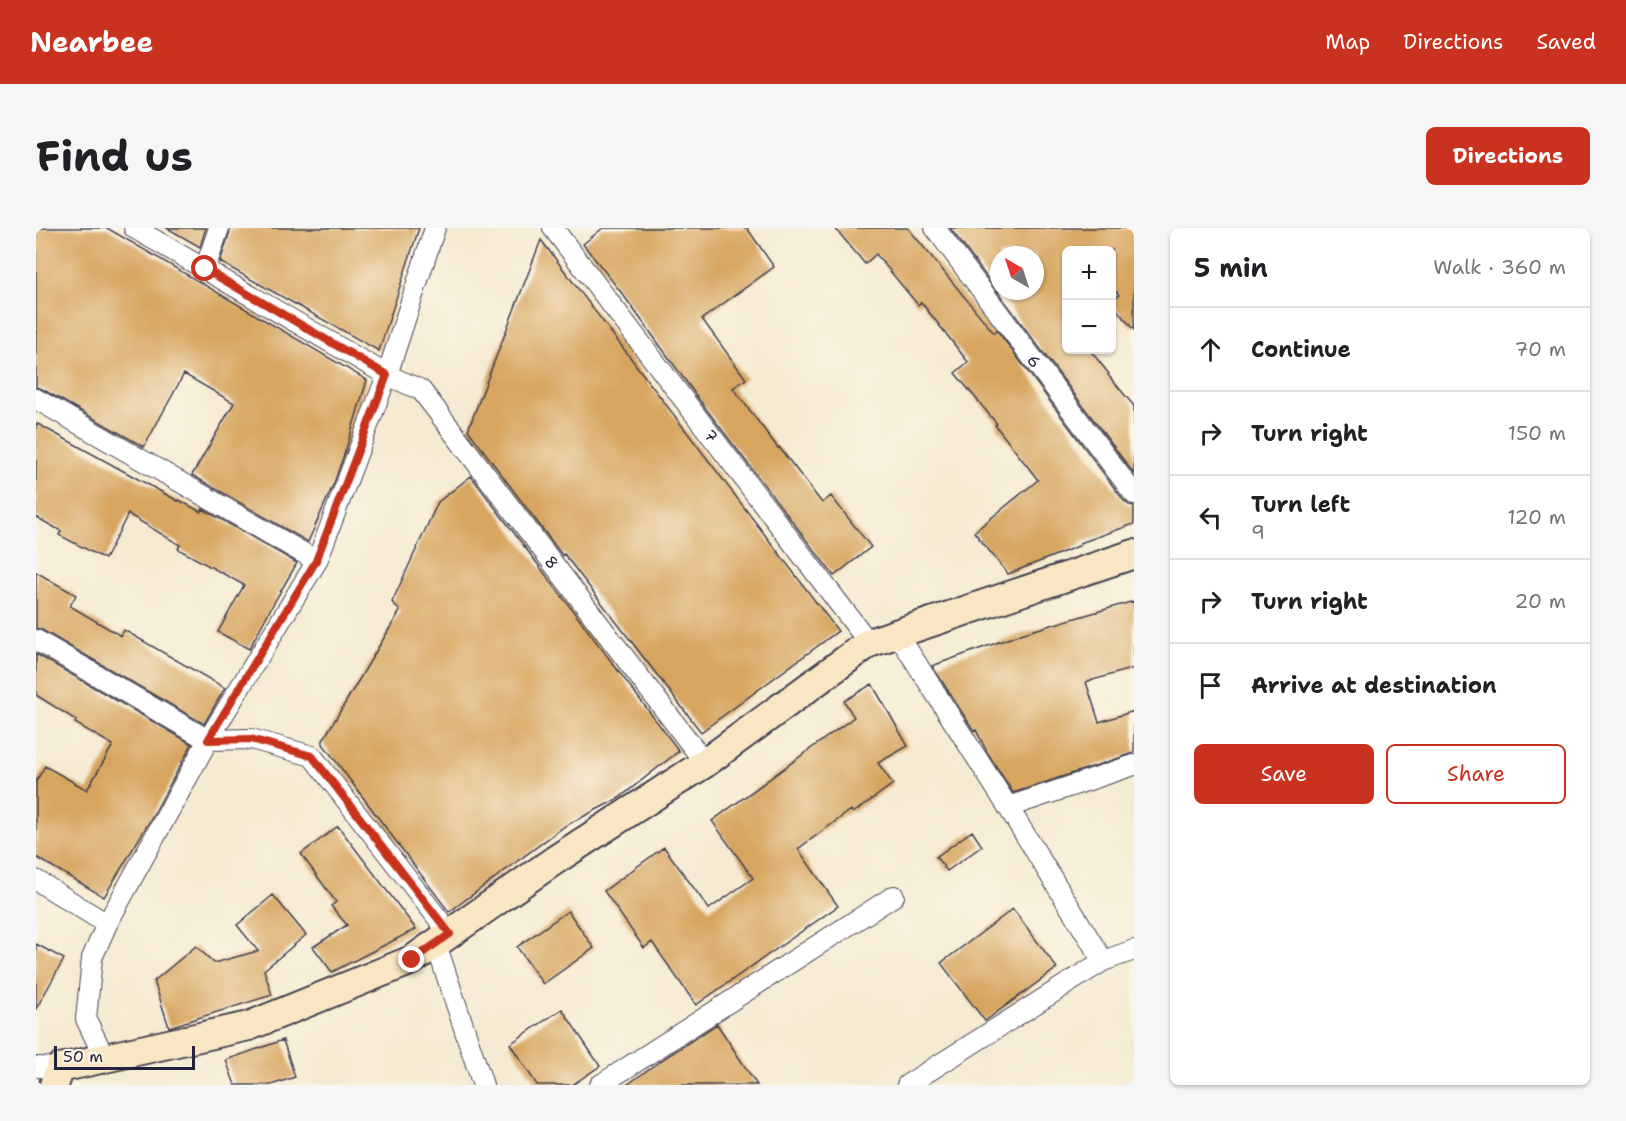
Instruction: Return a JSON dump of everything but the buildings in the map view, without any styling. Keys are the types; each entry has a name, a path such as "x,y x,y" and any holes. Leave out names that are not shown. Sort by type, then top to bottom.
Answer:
{"street":[{"name":"8","path":"134,228 387,375 421,390 705,763"},
{"path":"205,269 219,228"},
{"path":"105,1059 86,1019 92,958 107,924 208,740 316,561 387,375 435,228"},
{"name":"7","path":"553,228 869,643"},
{"name":"6","path":"935,228 1134,494"},
{"path":"36,399 316,561"},
{"path":"50,1073 249,1026 412,960 555,861 705,763 869,643 1134,554"},
{"path":"897,633 1103,961"},
{"path":"36,640 208,740 251,739 312,756 443,939 483,1085"},
{"path":"1008,807 1134,765"},
{"path":"36,880 107,924"},
{"path":"600,1085 894,896"},
{"path":"908,1085 1103,961 1134,950"}],"route":[{"path":"205,269 387,375 316,561 208,740 251,739 312,756 450,934 412,960"}]}
